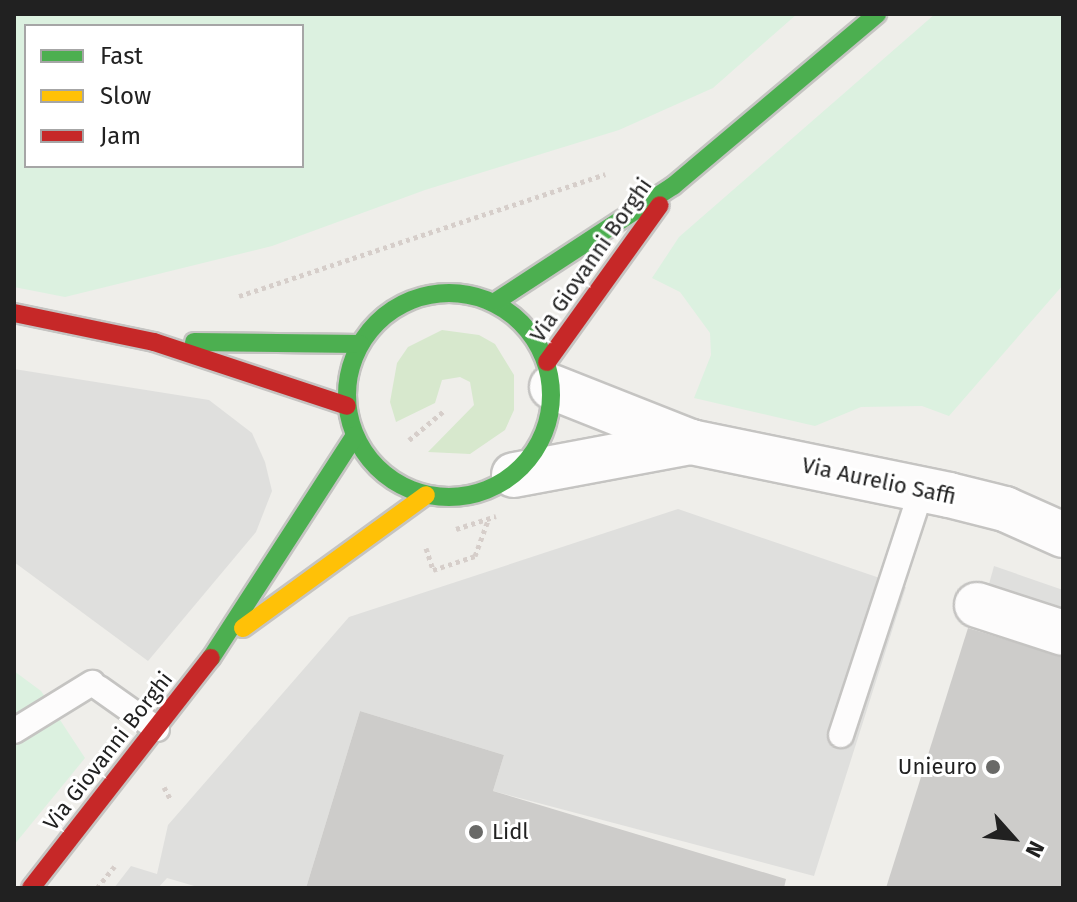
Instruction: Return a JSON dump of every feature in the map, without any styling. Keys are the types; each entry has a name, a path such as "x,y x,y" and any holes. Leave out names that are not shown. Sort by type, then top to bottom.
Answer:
{"main road":[{"name":"Via Giovanni Borghi","path":"495,302 673,186 877,14"},
{"name":"Via Giovanni Borghi","path":"550,374 673,186"},
{"path":"435,293 466,293 495,302 526,328 550,374 549,419 536,450 514,475 457,498 426,495 396,483 372,462 355,435 347,406 349,374 360,344 379,319 405,302 435,293"},
{"path":"14,313 154,342 347,406"},
{"path":"154,342 360,344"},
{"name":"Via Giovanni Borghi","path":"31,888 222,644 355,435"},
{"name":"Via Giovanni Borghi","path":"222,644 426,495"}],"street":[{"name":"Via Aurelio Saffi","path":"550,374 691,442 1005,509 1063,535"},
{"name":"Via Aurelio Saffi","path":"514,475 691,442"},
{"path":"977,605 1063,633"}],"lane":[{"path":"841,735 922,489"},
{"path":"14,731 96,686 157,729"}],"path":[{"path":"228,300 617,170"},
{"path":"409,440 445,410"},
{"path":"424,540 433,570 461,561 475,556 488,519"},
{"path":"97,888 115,866"}],"green space":[{"path":"14,14 797,14 713,88 619,130 425,190 272,246 65,297 14,287"},
{"path":"935,14 1063,14 1063,285 949,416 922,406 861,407 815,426 694,398 711,355 710,333 680,292 652,278 679,237"},
{"path":"442,330 479,335 495,344 514,375 514,410 505,430 470,454 428,452 474,405 470,382 460,377 442,380 435,403 396,422 390,402 397,363 408,347"},
{"path":"14,671 41,691 85,758 14,845"}],"shaded area":[{"path":"14,369 209,400 252,433 265,462 272,491 256,532 148,661 14,562"},
{"path":"678,509 906,587 814,876 493,791 504,755 360,711 306,888 201,888 167,878 158,888 114,888 131,866 157,874 168,825 349,617"},
{"path":"994,566 1063,590 1063,620 986,595"}],"building":[{"name":"Unieuro","path":"968,628 1063,657 1063,888 886,888"},
{"name":"Lidl","path":"360,711 504,755 493,791 786,879 784,888 306,888"}],"traffic: fast":[{"path":"495,302 673,186 877,14"},
{"path":"449,293 488,301 506,310 521,323 534,338 543,356 551,395 543,434 534,452 521,467 506,480 488,489 449,497 410,489 392,480 377,467 364,452 355,434 347,395 355,356 364,338 377,323 392,310 410,301 449,293"},
{"path":"194,342 360,344"},
{"path":"211,658 355,435"}],"traffic: slow":[{"path":"243,628 426,495"}],"traffic: jam":[{"path":"547,362 660,205"},
{"path":"14,313 154,342 347,406"},
{"path":"31,888 211,658"}],"place":[{"name":"Unieuro","path":"993,767"},
{"name":"Lidl","path":"476,832"}]}
